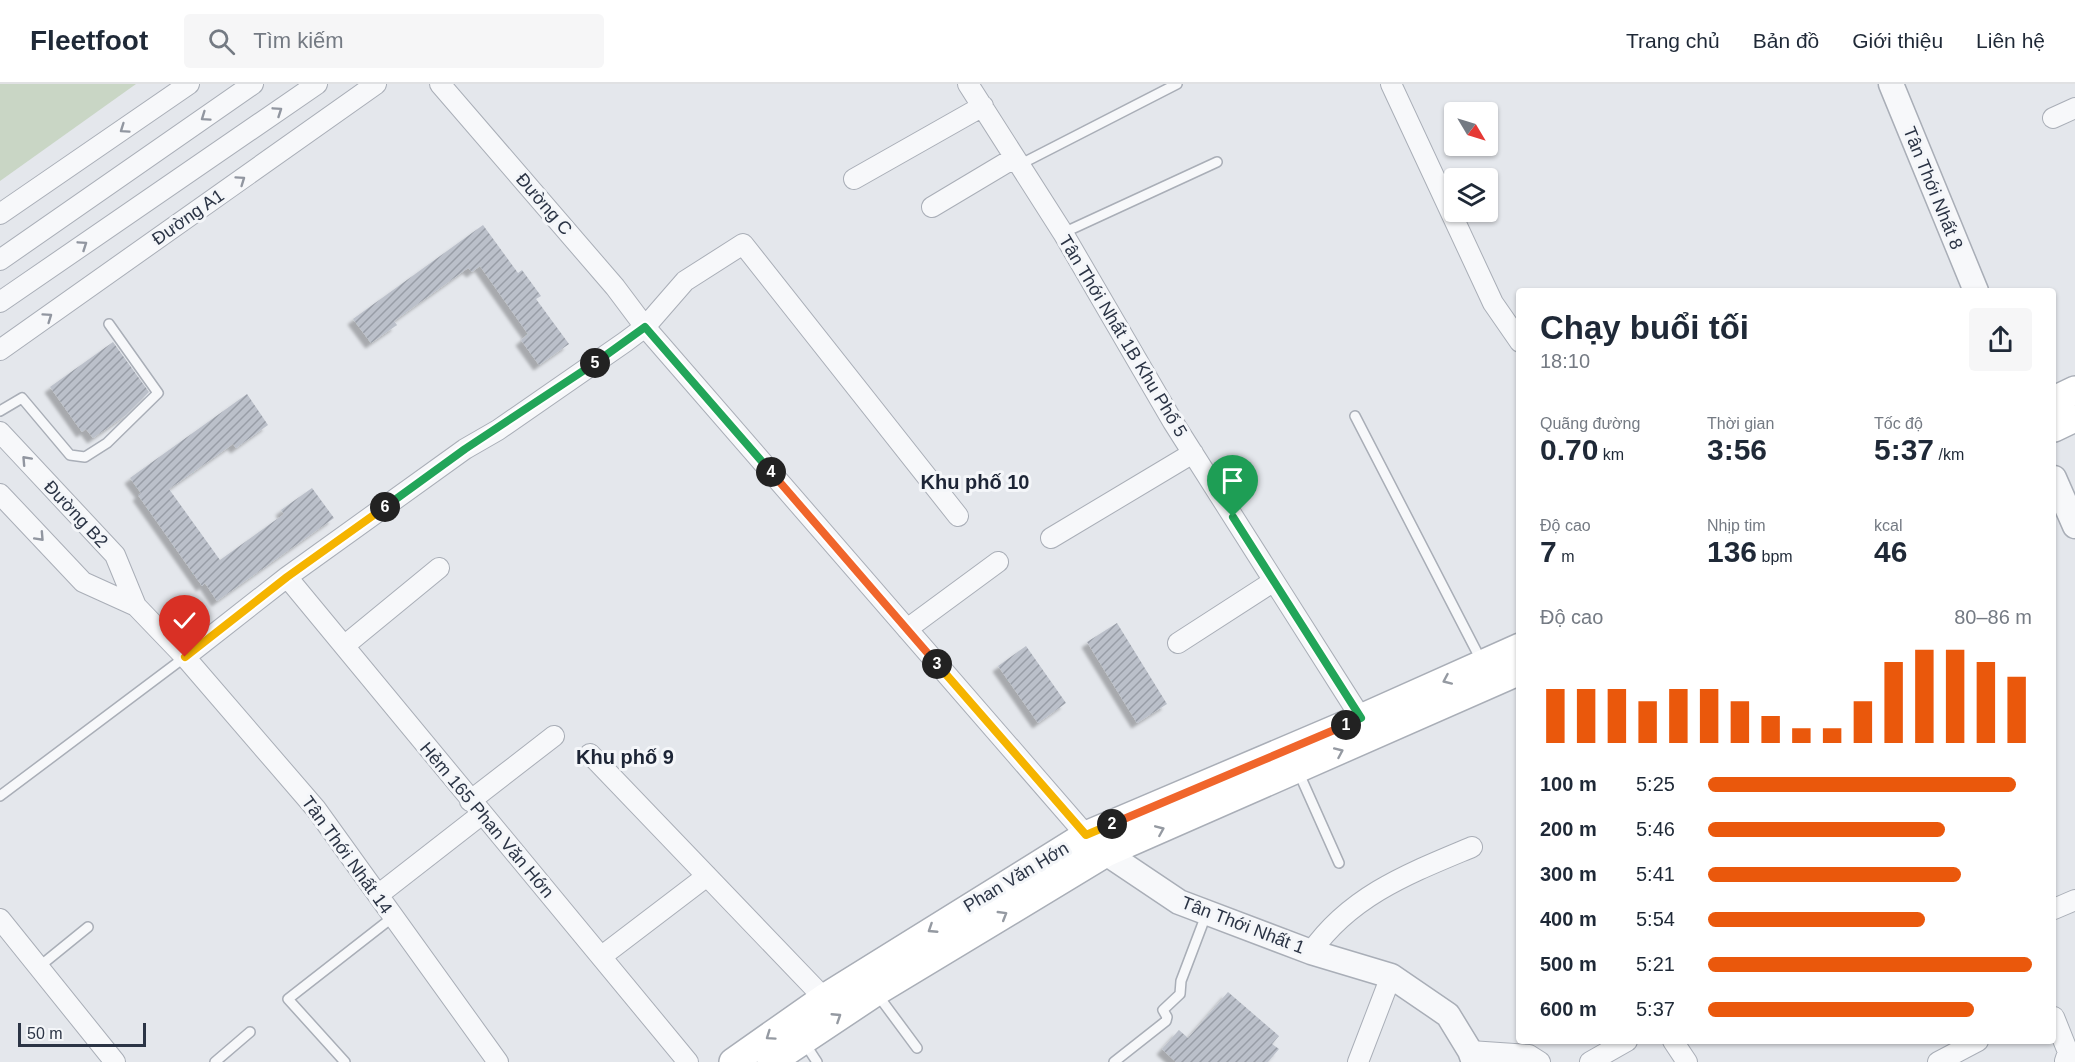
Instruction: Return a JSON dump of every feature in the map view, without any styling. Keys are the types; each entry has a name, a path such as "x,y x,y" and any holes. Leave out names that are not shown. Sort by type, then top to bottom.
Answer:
{"main road":[{"path":"2056,399 2075,390"},
{"path":"2056,427 2075,418"},
{"name":"Phan Văn Hớn","path":"733,1062 824,998 1086,835 1361,718 1516,649"},
{"name":"Phan Văn Hớn","path":"771,1062 876,992 1106,853 1298,771 1516,673"}],"street":[{"path":"0,214 189,84"},
{"path":"0,260 253,84"},
{"name":"Đường A1","path":"0,302 317,84"},
{"name":"Đường A1","path":"0,350 376,84"},
{"name":"Đường C","path":"440,84 608,278 645,327"},
{"name":"Tân Thới Nhất 1B Khu Phố 5","path":"968,84 1063,233 1193,453 1361,718"},
{"path":"1391,84 1493,303 1516,336"},
{"name":"Tân Thới Nhất 8","path":"1891,84 1975,288"},
{"path":"854,179 983,106"},
{"path":"2053,118 2075,108"},
{"path":"932,207 1016,162"},
{"path":"185,657 287,577 465,449 507,424 645,327 685,281 743,244 958,516"},
{"name":"Tân Thới Nhất 1","path":"645,327 1086,835 1106,853 1179,902 1311,952 1391,976 1448,1015 1472,1056"},
{"name":"Đường B2","path":"0,432 115,555 136,606 185,657"},
{"path":"1052,538 1193,453"},
{"path":"2056,483 2075,526"},
{"name":"Đường B2","path":"0,494 83,582 136,606"},
{"path":"907,629 998,562"},
{"path":"344,646 439,568"},
{"name":"Hẻm 165 Phan Văn Hớn","path":"287,577 688,1062"},
{"path":"1178,643 1274,581"},
{"name":"Tân Thới Nhất 14","path":"185,657 315,809 498,1062"},
{"path":"378,895 554,736"},
{"path":"590,754 824,998"},
{"path":"1311,952 1327,930 1387,883 1472,847"},
{"path":"602,956 707,876"},
{"path":"2056,908 2075,900"},
{"path":"0,918 115,1062"},
{"path":"1358,1062 1391,976"},
{"path":"2056,1021 2068,1052 2065,1062"},
{"path":"1590,1062 1622,1044"},
{"path":"1675,1044 1687,1062"},
{"path":"1938,1062 1972,1044"},
{"path":"1472,1056 1529,1055 1540,1062"},
{"path":"2065,1062 2075,1056"}],"lane":[{"path":"1016,162 1177,84"},
{"path":"1063,233 1217,162"},
{"path":"0,411 22,398 70,455 85,457 107,443 158,393 109,324"},
{"path":"1355,416 1483,664"},
{"path":"0,796 185,657"},
{"path":"1298,771 1339,863"},
{"path":"1114,1062 1166,1021 1167,1017 1163,1010 1180,994 1181,981 1207,912"},
{"path":"345,1062 288,999 393,917"},
{"path":"40,966 88,927"},
{"path":"876,992 917,1048"},
{"path":"215,1062 250,1032"},
{"path":"802,1040 818,1062"}],"green space":[{"path":"0,84 136,84 0,181"}],"building":[{"path":"483,225 518,273 522,270 541,296 536,299 569,344 539,365 521,340 528,334 480,266 472,272 468,268 394,321 397,325 371,343 353,319"},
{"path":"113,342 149,392 126,415 93,438 86,429 82,432 50,387"},
{"path":"247,394 268,425 236,448 233,444 169,489 220,560 284,514 281,510 312,488 334,518 217,601 205,583 202,586 138,495 141,493 130,478"},
{"path":"1117,623 1167,704 1137,723 1087,642"},
{"path":"1026,646 1066,703 1038,723 998,666"},
{"path":"1228,992 1279,1036 1272,1044 1279,1049 1268,1062 1176,1062 1162,1049 1179,1030 1188,1038"}],"district":[{"name":"Khu phố 10","path":"975,482"},
{"name":"Khu phố 9","path":"625,757"}],"route":[{"path":"185,657 287,577 465,449 498,430 645,327 1086,835 1361,718 1233,517"}]}
